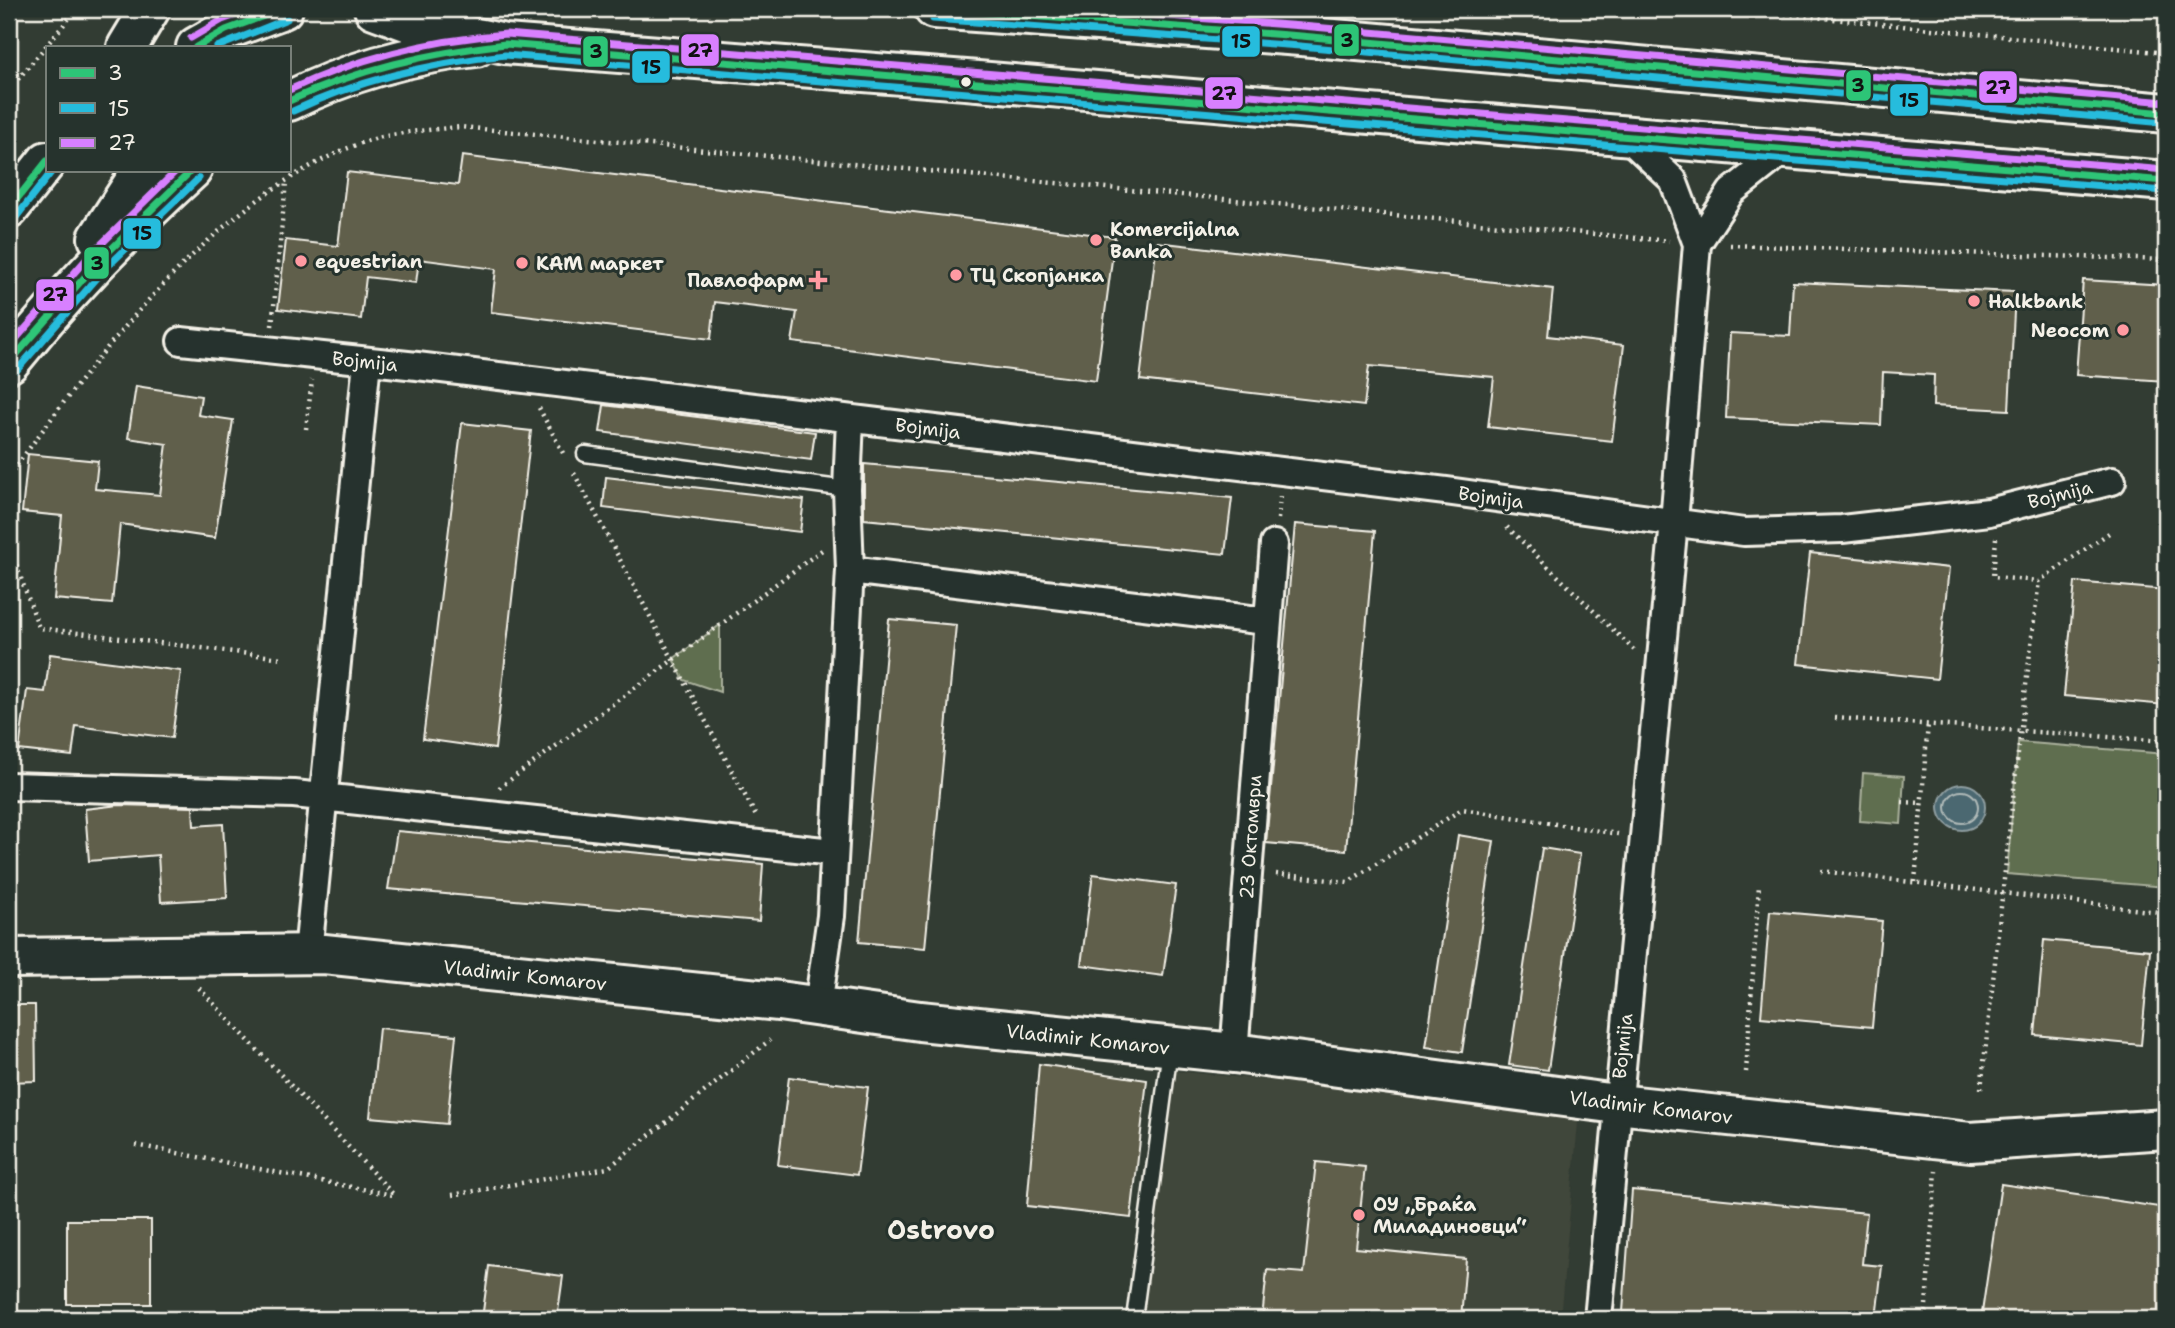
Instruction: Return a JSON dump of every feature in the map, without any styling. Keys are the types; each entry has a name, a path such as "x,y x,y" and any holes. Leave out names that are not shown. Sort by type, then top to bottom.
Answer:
{"street":[{"path":"128,46 150,9"},
{"path":"217,33 282,9"},
{"path":"374,9 417,25 505,44 1624,134 2166,181"},
{"path":"934,9 1302,22 2166,113"},
{"path":"290,101 334,81 439,51 505,44"},
{"path":"1624,134 1673,180 1697,244"},
{"path":"1697,244 1731,192 1788,148"},
{"path":"9,209 46,162"},
{"path":"49,313 141,172"},
{"path":"9,363 49,313 190,172"},
{"name":"Bojmija","path":"1598,1319 1674,522 1697,244"},
{"name":"Bojmija","path":"181,341 524,379 1473,494 1744,532 1842,529 1999,509 2112,481"},
{"path":"308,953 321,798 367,361"},
{"path":"818,1006 831,916 850,570 847,489 850,419"},
{"name":"23 Октомври","path":"1234,1054 1266,621 1275,544"},
{"path":"850,570 1266,621"},
{"path":"9,786 241,792 321,798 833,852"},
{"name":"Vladimir Komarov","path":"9,958 308,953 818,1006 920,1021 1234,1054 1617,1104 1970,1142 2166,1129"}],"lane":[{"path":"585,454 847,489"},
{"path":"1134,1319 1170,1048"}],"path":[{"path":"9,90 77,9"},
{"path":"1736,9 2166,53"},
{"path":"9,80 18,79"},
{"path":"9,476 77,383 176,272 287,181 310,166 364,142 421,130 461,127 1697,244 2166,260"},
{"path":"270,351 287,181"},
{"path":"306,429 315,355"},
{"path":"524,379 772,846"},
{"path":"1275,544 1283,471"},
{"path":"1473,494 1659,675"},
{"path":"1999,509 1993,577 2039,581 2109,533"},
{"path":"465,813 849,531"},
{"path":"9,545 39,628 282,658"},
{"path":"1981,1089 2039,581"},
{"path":"1835,718 2166,741"},
{"path":"1915,882 1928,724"},
{"path":"1902,802 1922,803"},
{"path":"1247,870 1348,882 1462,809 1643,838"},
{"path":"1821,871 2166,913"},
{"path":"1746,1072 1759,885"},
{"path":"136,1146 394,1195 170,957"},
{"path":"452,1195 608,1168 770,1040"},
{"path":"1925,1319 1939,1139"}],"shaded area":[{"name":"ОУ „Браќа Миладиновци“","path":"1167,1070 1579,1112 1560,1319 1134,1319"}],"green space":[{"path":"720,625 720,692 684,680 673,659"},
{"path":"2018,742 2166,754 2166,887 2007,874"},
{"path":"1863,773 1904,776 1901,824 1860,821"}],"water":[{"path":"1962,784 1978,791 1985,807 1978,823 1962,830 1946,823 1939,807 1946,791"}],"building":[{"path":"462,156 1115,237 1096,381 792,342 797,312 715,302 711,339 491,312 496,269 419,259 416,283 366,277 361,319 278,309 286,240 338,246 347,172 458,185"},
{"path":"1157,242 1553,289 1548,336 1624,345 1612,441 1488,427 1494,377 1369,366 1364,406 1140,380"},
{"name":"Neocom","path":"2083,280 2166,285 2166,381 2076,375"},
{"path":"1793,282 2015,292 2009,410 1933,406 1934,375 1883,372 1881,425 1726,418 1730,333 1790,336"},
{"path":"136,386 201,396 198,415 233,420 215,538 120,524 112,604 54,599 62,516 22,512 28,454 98,461 95,489 160,495 167,444 128,438"},
{"path":"604,405 815,432 811,460 600,432"},
{"path":"462,423 531,431 495,749 423,739"},
{"path":"864,464 1232,498 1225,554 864,519"},
{"path":"606,477 804,500 800,532 603,508"},
{"path":"1295,524 1375,531 1346,850 1266,843"},
{"path":"1810,553 1949,568 1937,679 1798,664"},
{"path":"2075,582 2166,590 2166,705 2064,696"},
{"path":"889,619 956,625 925,948 859,942"},
{"path":"50,654 181,671 172,738 76,726 72,756 19,750 27,690 45,692"},
{"path":"119,805 193,807 194,826 223,824 227,898 161,902 158,855 89,861 85,809"},
{"path":"397,831 763,864 759,921 388,889"},
{"path":"1458,835 1494,841 1462,1052 1426,1047"},
{"path":"1542,848 1580,854 1548,1070 1509,1065"},
{"path":"1093,874 1176,885 1163,976 1081,965"},
{"path":"1770,911 1882,921 1872,1027 1761,1017"},
{"path":"2044,940 2150,950 2141,1045 2035,1035"},
{"path":"9,1005 35,1005 36,1081 9,1082"},
{"path":"379,1028 456,1035 447,1124 370,1117"},
{"path":"1039,1064 1147,1080 1131,1218 1027,1206"},
{"path":"789,1077 868,1087 857,1175 778,1165"},
{"path":"1316,1162 1365,1167 1356,1248 1466,1259 1461,1319 1379,1319 1308,1312 1307,1319 1262,1319 1267,1270 1304,1273"},
{"path":"2001,1184 2166,1208 2166,1279 2160,1319 1981,1319"},
{"path":"1632,1190 1867,1213 1862,1264 1882,1266 1876,1319 1702,1319 1623,1312"},
{"path":"67,1220 151,1220 151,1304 67,1304"},
{"path":"489,1266 563,1276 557,1319 482,1319"}],"transit line":[{"name":"27","path":"191,38 222,20 253,9"},
{"name":"3","path":"198,46 226,30 283,9"},
{"name":"3","path":"934,9 1301,36 2166,113"},
{"name":"27","path":"1074,9 1302,26 2166,102"},
{"name":"15","path":"220,46 287,19"},
{"name":"15","path":"933,19 1300,46 2165,123"},
{"name":"27","path":"290,90 341,69 395,52 506,34 2166,170"},
{"name":"3","path":"290,101 341,80 394,64 505,44 2166,181"},
{"name":"15","path":"293,111 370,81 423,68 505,55 2165,191"},
{"name":"3","path":"9,209 46,162"},
{"name":"15","path":"17,216 51,172"},
{"name":"27","path":"9,347 89,256 175,172"},
{"name":"3","path":"9,363 97,263 190,172"},
{"name":"15","path":"17,370 104,270 199,178"}],"place":[{"name":"Komercijalna Banka","path":"1096,240"},
{"name":"equestrian","path":"301,261"},
{"name":"KAM маркет","path":"522,263"},
{"name":"ТЦ Скопјанка","path":"956,275"},
{"name":"Павлофарм","path":"818,280"},
{"name":"Halkbank","path":"1974,301"},
{"name":"Neocom","path":"2123,330"},
{"name":"ОУ „Браќа Миладиновци“","path":"1359,1215"}],"district":[{"name":"Ostrovo","path":"941,1230"}]}
